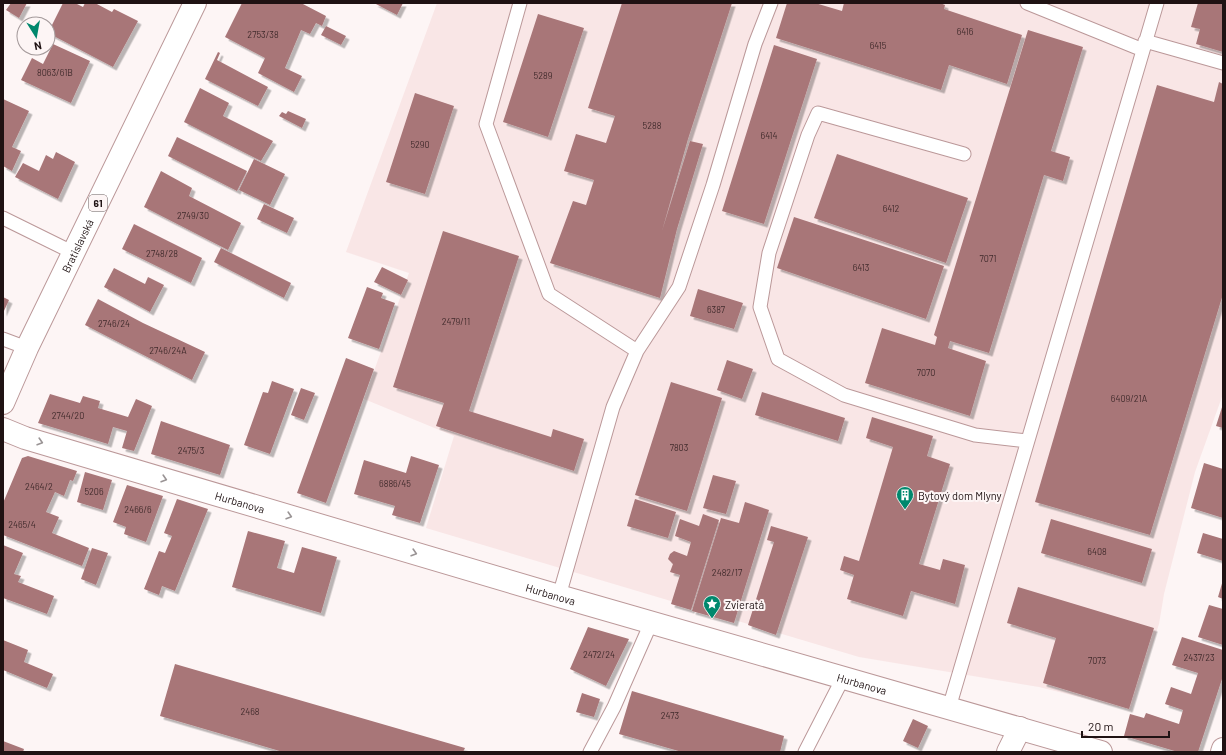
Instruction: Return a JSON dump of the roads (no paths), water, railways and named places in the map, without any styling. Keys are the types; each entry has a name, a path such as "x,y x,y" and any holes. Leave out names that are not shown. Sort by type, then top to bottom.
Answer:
{"street":[{"name":"Bratislavská","path":"3,403 27,348 195,3"},
{"name":"Hurbanova","path":"3,429 33,440 559,596 1101,752"},
{"path":"1008,752 1020,728"}],"lane":[{"path":"520,3 486,124 548,294 637,351"},
{"path":"559,596 594,478 613,407 637,351 678,287 713,185 755,44 771,3"},
{"path":"1027,3 1144,46 1223,63"},
{"path":"949,708 1157,3"},
{"path":"964,154 818,114 808,135 769,252 760,306 778,359 844,395 975,435 1027,442"},
{"path":"3,218 74,253"},
{"path":"3,339 27,348"},
{"path":"590,752 614,707 651,623"},
{"path":"805,752 843,678"}],"place":[{"name":"Bytový dom Mlyny","path":"905,510"},
{"name":"Zvieratá","path":"712,619"}]}
